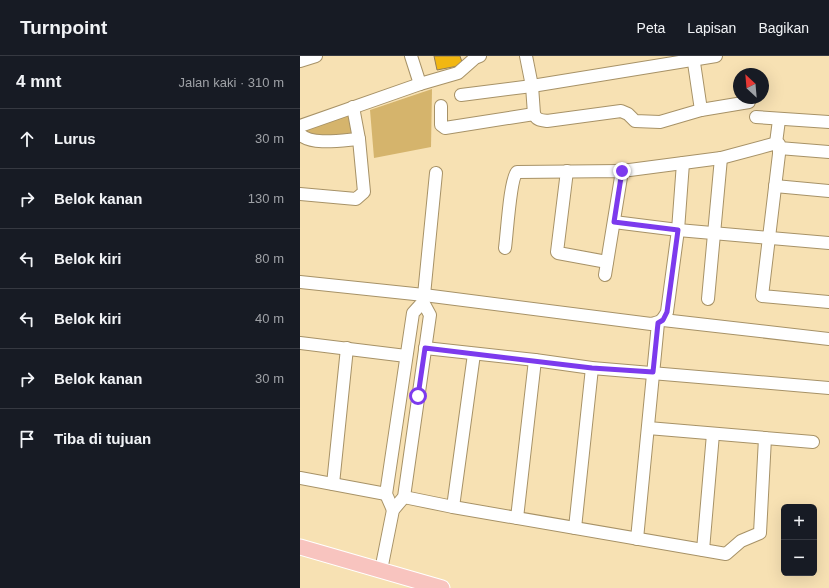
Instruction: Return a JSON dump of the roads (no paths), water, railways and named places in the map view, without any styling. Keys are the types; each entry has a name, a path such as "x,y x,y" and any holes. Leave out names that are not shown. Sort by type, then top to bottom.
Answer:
{"main road":[{"path":"300,547 442,588"}],"street":[{"path":"300,61 316,56"},
{"path":"410,56 420,84"},
{"path":"300,126 420,84 458,73 475,58 480,56"},
{"path":"526,56 532,86 534,114 536,118 540,120 547,121 621,111 628,114 635,121 660,122 701,110 736,104"},
{"path":"461,96 532,86 693,58 716,56"},
{"path":"693,58 701,110"},
{"path":"441,106 441,125 445,128 534,114"},
{"path":"300,194 356,199 364,192 359,139 353,107"},
{"path":"756,117 779,120 829,122"},
{"path":"779,120 775,186 762,296 829,302"},
{"path":"300,134 304,138 320,141 359,139"},
{"path":"505,248 512,187 515,173 517,172 622,171 721,158 778,146 829,152"},
{"path":"708,299 721,158"},
{"path":"636,539 653,372 661,321 667,312 678,230 683,163"},
{"path":"567,171 557,252 607,262"},
{"path":"605,275 622,171"},
{"path":"393,510 386,494 413,313 423,298 436,173"},
{"path":"775,186 829,191"},
{"path":"614,222 678,230 829,243"},
{"path":"300,282 423,298 652,324 661,321 829,339"},
{"path":"381,570 393,510 404,497 430,315 423,298"},
{"path":"300,343 406,356"},
{"path":"333,484 347,348"},
{"path":"425,348 592,368 829,388"},
{"path":"453,507 474,354"},
{"path":"517,518 535,360"},
{"path":"575,528 592,368"},
{"path":"401,395 418,396"},
{"path":"648,428 813,442"},
{"path":"703,550 713,434"},
{"path":"404,497 453,507 726,554 741,541 760,533 766,438"},
{"path":"300,478 386,494"}]}
